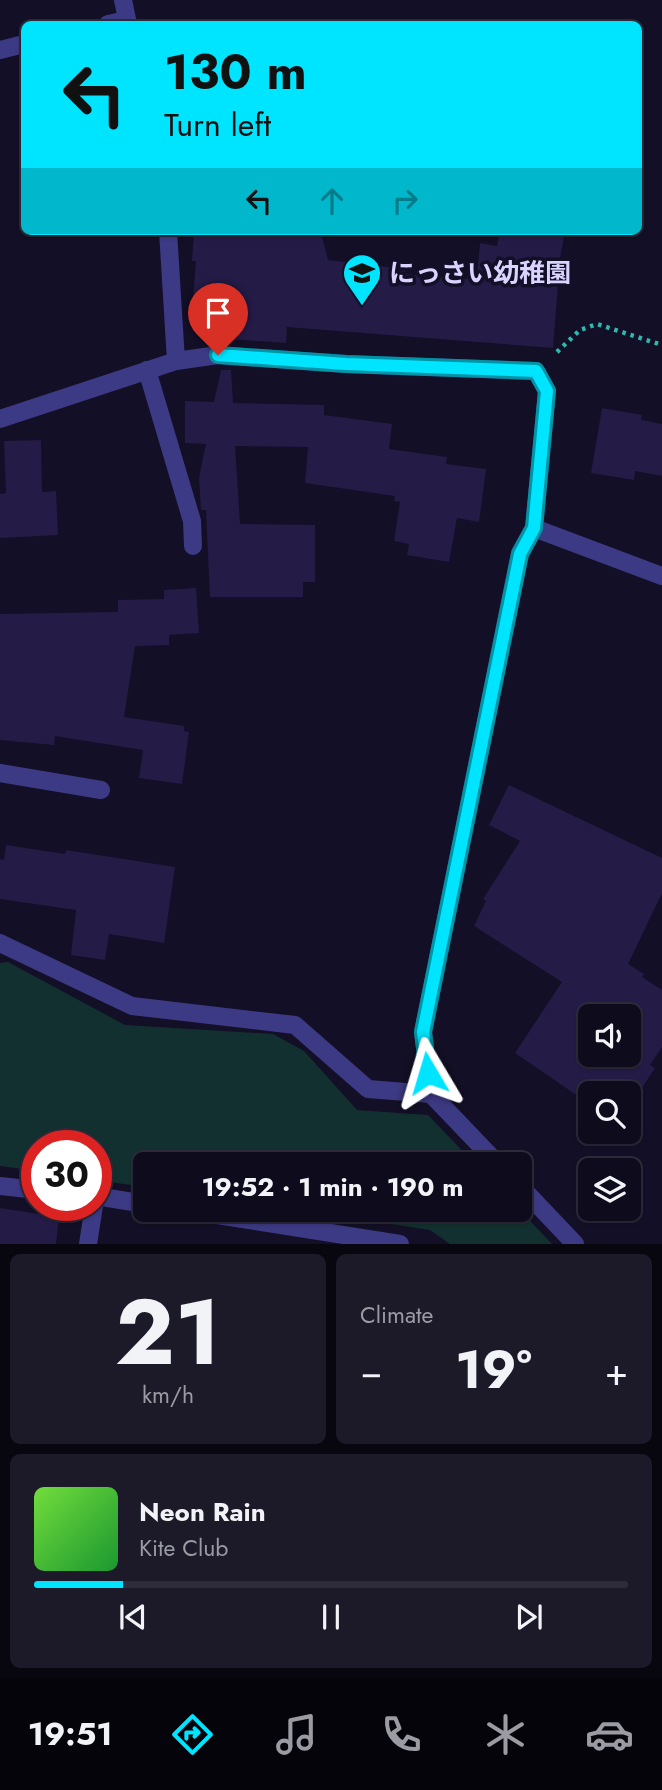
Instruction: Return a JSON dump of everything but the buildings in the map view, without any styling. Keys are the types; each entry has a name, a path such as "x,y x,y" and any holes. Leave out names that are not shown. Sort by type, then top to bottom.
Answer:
{"street":[{"path":"123,0 128,21"},
{"path":"0,50 21,45"},
{"path":"168,235 176,361"},
{"path":"0,419 176,361 218,355 346,364 536,371 547,391 534,528 520,554 423,1032 431,1094 487,1152"},
{"path":"147,370 192,521 192,546"},
{"path":"534,528 662,576"},
{"path":"0,773 101,790"},
{"path":"0,943 132,1006 295,1025 368,1089 431,1094"},
{"path":"0,1186 21,1188"},
{"path":"112,1199 133,1202"},
{"path":"532,1199 575,1244"},
{"path":"88,1244 92,1221"},
{"path":"260,1222 400,1244"}],"path":[{"path":"536,371 580,330 597,324 662,345"}],"green space":[{"path":"8,962 125,1025 273,1034 304,1051 357,1110 428,1115 463,1152 133,1152 133,1185 112,1182 112,1130 21,1130 21,1169 0,1166 0,963"},
{"path":"378,1222 531,1222 552,1244 450,1244 430,1230"}],"place":[{"name":"にっさい幼稚園","path":"362,307"}],"route":[{"path":"218,355 346,364 536,371 547,391 534,528 520,554 423,1032 428,1073"}]}
